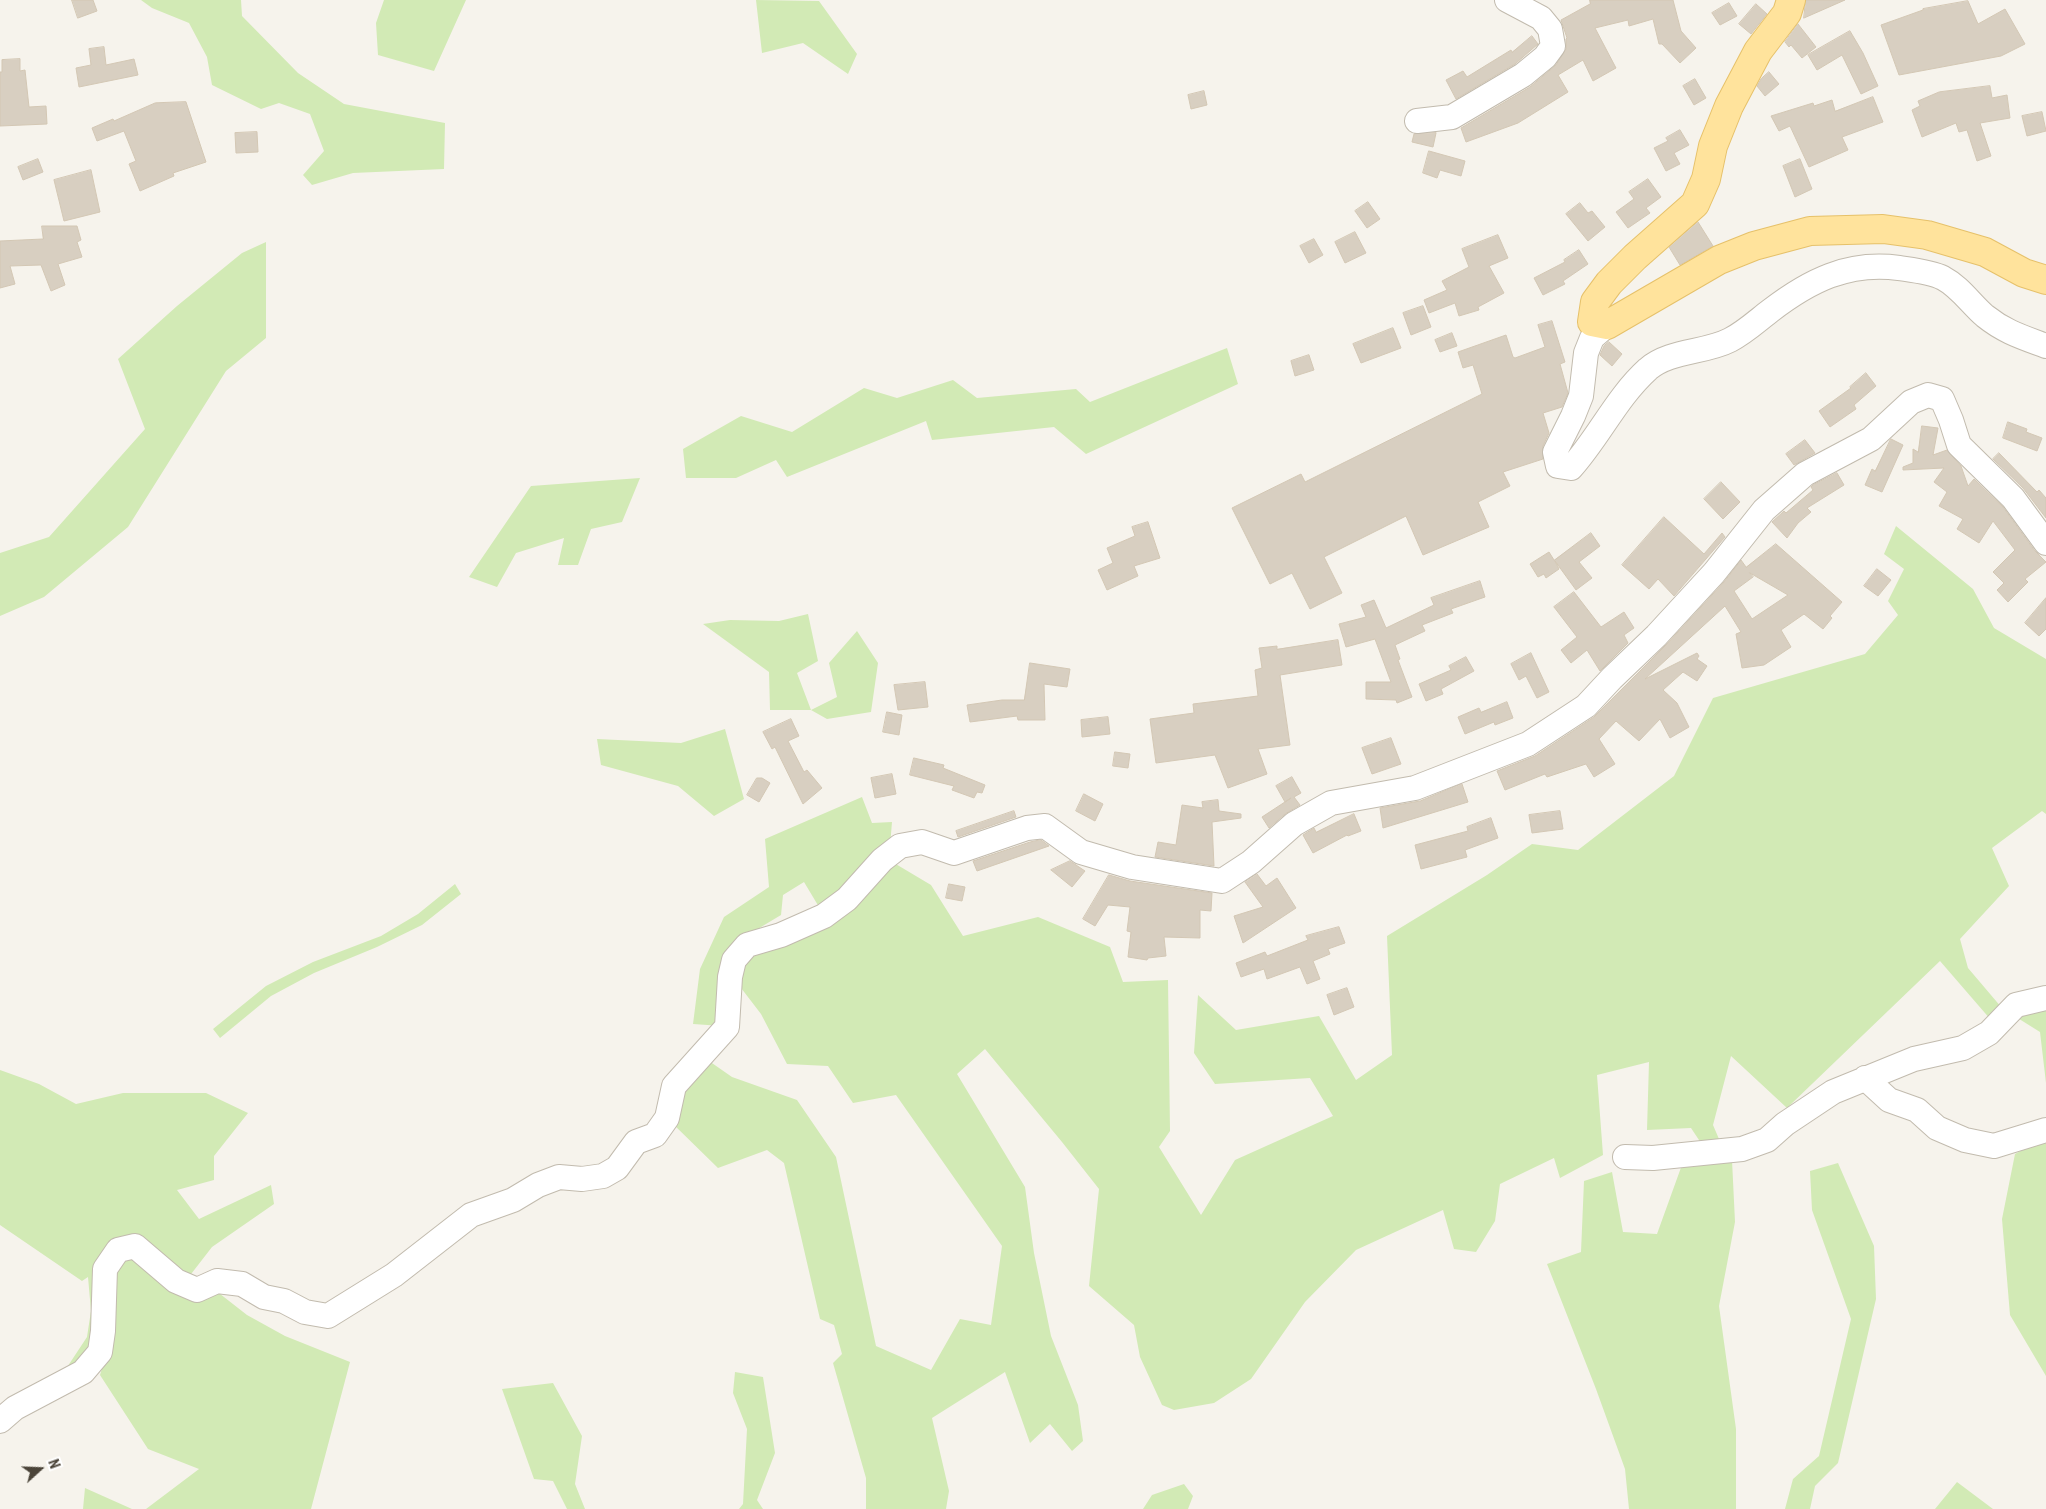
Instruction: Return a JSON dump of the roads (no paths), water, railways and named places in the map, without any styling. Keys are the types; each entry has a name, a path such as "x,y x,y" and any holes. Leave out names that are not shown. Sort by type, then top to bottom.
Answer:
{"main road":[{"path":"1791,0 1787,13 1758,51 1728,106 1713,146 1706,179 1695,204 1610,283 1595,302 1592,322 1607,324 1719,260 1754,246 1810,231 1883,229 1927,235 1985,252 2024,273 2046,280"}],"street":[{"path":"1417,121 1452,117 1523,74 1546,57 1553,46 1550,29 1541,18 1506,0"},
{"path":"1607,324 1592,338 1586,353 1581,396 1555,452 1558,466 1571,468 1580,458 1605,420 1649,368 1676,355 1729,341 1802,288 1830,276 1859,267 1887,267 1943,278 1965,295 1984,315 2013,335 2046,346"},
{"path":"0,1421 14,1408 51,1387 83,1372 100,1352 103,1331 105,1269 118,1250 136,1246 176,1281 197,1290 217,1281 242,1284 264,1297 284,1301 305,1312 328,1316 394,1276 471,1215 512,1200 538,1185 558,1177 582,1179 603,1176 617,1168 636,1142 655,1135 668,1118 674,1086 727,1027 730,977 734,960 747,945 781,935 824,916 847,899 882,860 900,846 922,842 954,854 1027,828 1045,826 1081,852 1132,867 1222,881 1251,862 1294,824 1331,803 1415,788 1528,744 1586,706 1656,636 1701,587 1771,504 1805,474 1872,439 1912,402 1928,395 1942,399 1959,445 2013,498 2046,543"},
{"path":"1625,1157 1653,1158 1742,1149 1767,1140 1785,1124 1833,1092 1914,1058 1963,1048 1989,1034 2016,1006 2046,998"},
{"path":"1865,1078 1889,1100 1917,1110 1937,1128 1965,1140 1994,1146 2046,1130"}]}
